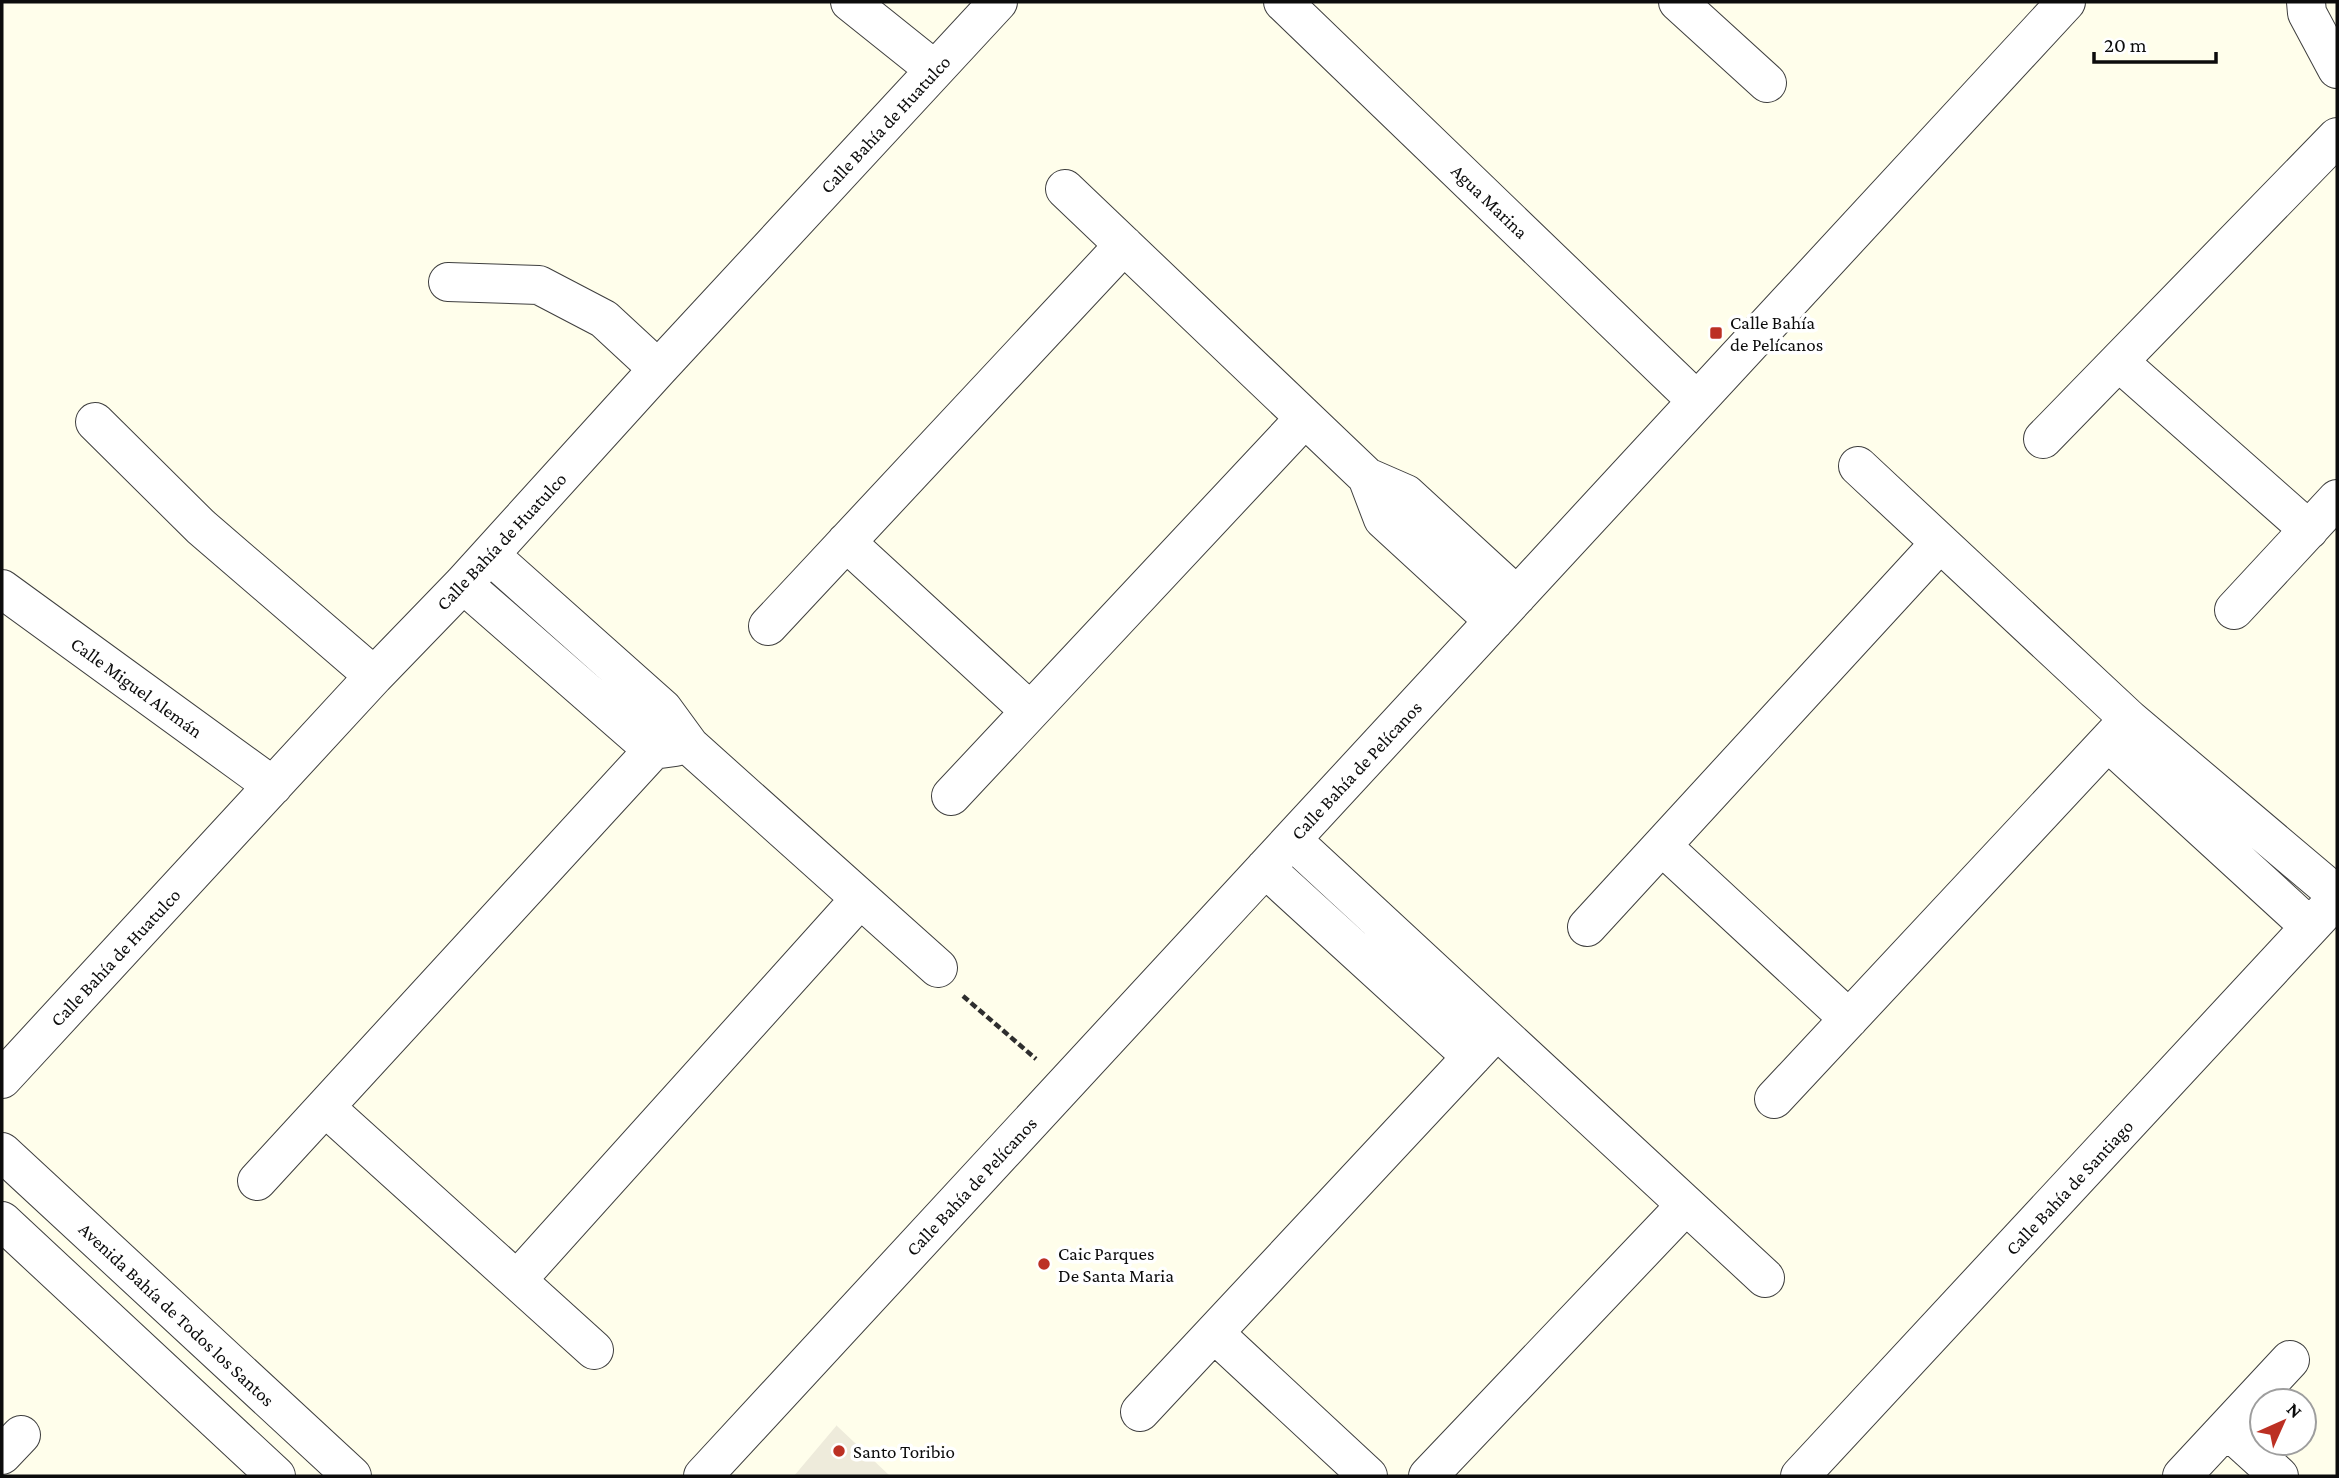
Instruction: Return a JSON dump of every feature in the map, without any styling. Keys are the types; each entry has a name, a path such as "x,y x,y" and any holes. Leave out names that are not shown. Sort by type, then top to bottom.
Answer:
{"street":[{"path":"850,2 935,70"},
{"name":"Calle Bahía de Huatulco","path":"2,1079 374,676 490,555 658,369 998,2"},
{"name":"Agua Marina","path":"1283,2 1697,401"},
{"name":"Calle Bahía de Pelícanos","path":"703,1476 2066,2"},
{"path":"1686,5 1767,83"},
{"path":"2299,5 2337,69"},
{"path":"2043,439 2337,137"},
{"path":"1065,189 1367,477 1383,519 1505,609"},
{"path":"768,626 1124,245"},
{"path":"447,282 539,285 604,319 658,369"},
{"path":"2119,362 2309,530"},
{"path":"951,796 1305,418"},
{"path":"95,422 201,527 374,676"},
{"path":"1858,466 1940,543 2310,928"},
{"path":"2234,610 2337,499"},
{"path":"846,542 1030,711"},
{"path":"1587,927 1940,543"},
{"path":"490,555 663,709 690,746 938,968"},
{"path":"463,584 653,750 690,746"},
{"name":"Calle Miguel Alemán","path":"2,589 273,786"},
{"path":"257,1181 653,750 663,709"},
{"path":"2118,731 2337,897"},
{"path":"1774,1099 2118,731"},
{"path":"1292,840 1485,1044"},
{"path":"1661,846 1849,1019"},
{"path":"1265,868 1686,1205 1765,1278"},
{"name":"Calle Bahía de Santiago","path":"1800,1476 2337,897"},
{"path":"517,1280 860,898"},
{"path":"1140,1412 1485,1044"},
{"path":"325,1107 594,1350"},
{"name":"Avenida Bahía de Todos los Santos","path":"2,1152 352,1476"},
{"path":"1428,1476 1686,1205"},
{"path":"2,1221 276,1476"},
{"path":"1214,1333 1368,1476"},
{"path":"2182,1476 2290,1360"},
{"path":"2227,1429 2278,1476"}],"path":[{"path":"938,968 947,982 1065,1085"}],"shaded area":[{"name":"Santo Toribio","path":"837,1426 890,1476 794,1476"}],"place":[{"name":"Calle Bahía de Pelícanos","path":"1716,333"},
{"name":"Caic Parques De Santa Maria","path":"1044,1264"},
{"name":"Santo Toribio","path":"839,1451"}]}
